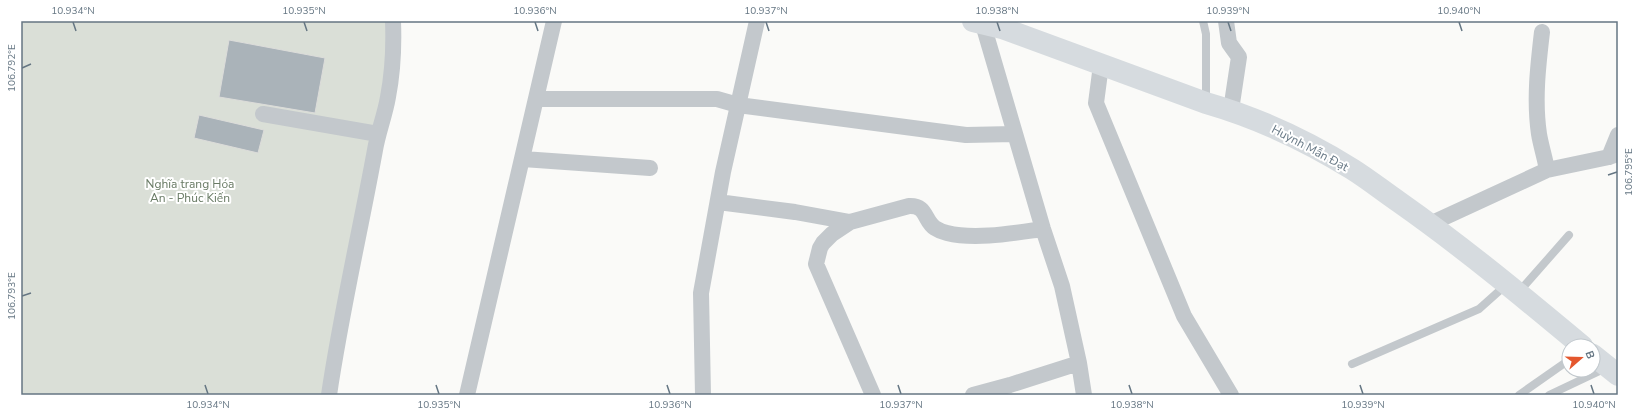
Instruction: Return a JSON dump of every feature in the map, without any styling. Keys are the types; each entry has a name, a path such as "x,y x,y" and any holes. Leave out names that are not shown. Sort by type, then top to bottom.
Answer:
{"main road":[{"name":"Huỳnh Mẫn Đạt","path":"979,22 1002,28 1206,103 1231,110 1289,134 1352,169 1430,224 1513,288 1572,338"}],"street":[{"path":"329,395 337,341 378,134 388,98 394,58 393,21"},
{"path":"467,395 554,21"},
{"path":"703,395 701,293 718,202 757,21"},
{"path":"1226,21 1230,43 1238,57 1231,110"},
{"path":"979,22 1043,230 1062,286 1079,363 1084,395"},
{"path":"1542,32 1538,70 1537,107 1539,134 1547,170"},
{"path":"1101,64 1096,103 1184,316 1231,395"},
{"path":"536,99 717,99 738,105 966,135 1014,134"},
{"path":"263,114 378,134"},
{"path":"1430,224 1547,170 1613,156 1618,135"},
{"path":"522,159 650,168"},
{"path":"718,202 796,212 850,222"},
{"path":"873,395 816,264 820,248 832,234 850,222 909,206 916,206 920,208 934,228 947,233 992,235 1043,230"},
{"path":"973,395 1079,363"}],"lane":[{"path":"1203,21 1206,34 1206,103"},
{"path":"1352,364 1479,309 1513,288 1569,235"},
{"path":"1518,395 1561,365"},
{"path":"1549,395 1606,366"}],"green space":[{"name":"Nghĩa trang Hóa An - Phúc Kiến","path":"21,21 388,21 389,59 325,395 21,395"}],"building":[{"path":"229,40 325,58 315,113 219,97"},
{"path":"199,115 264,130 258,153 194,138"}]}
